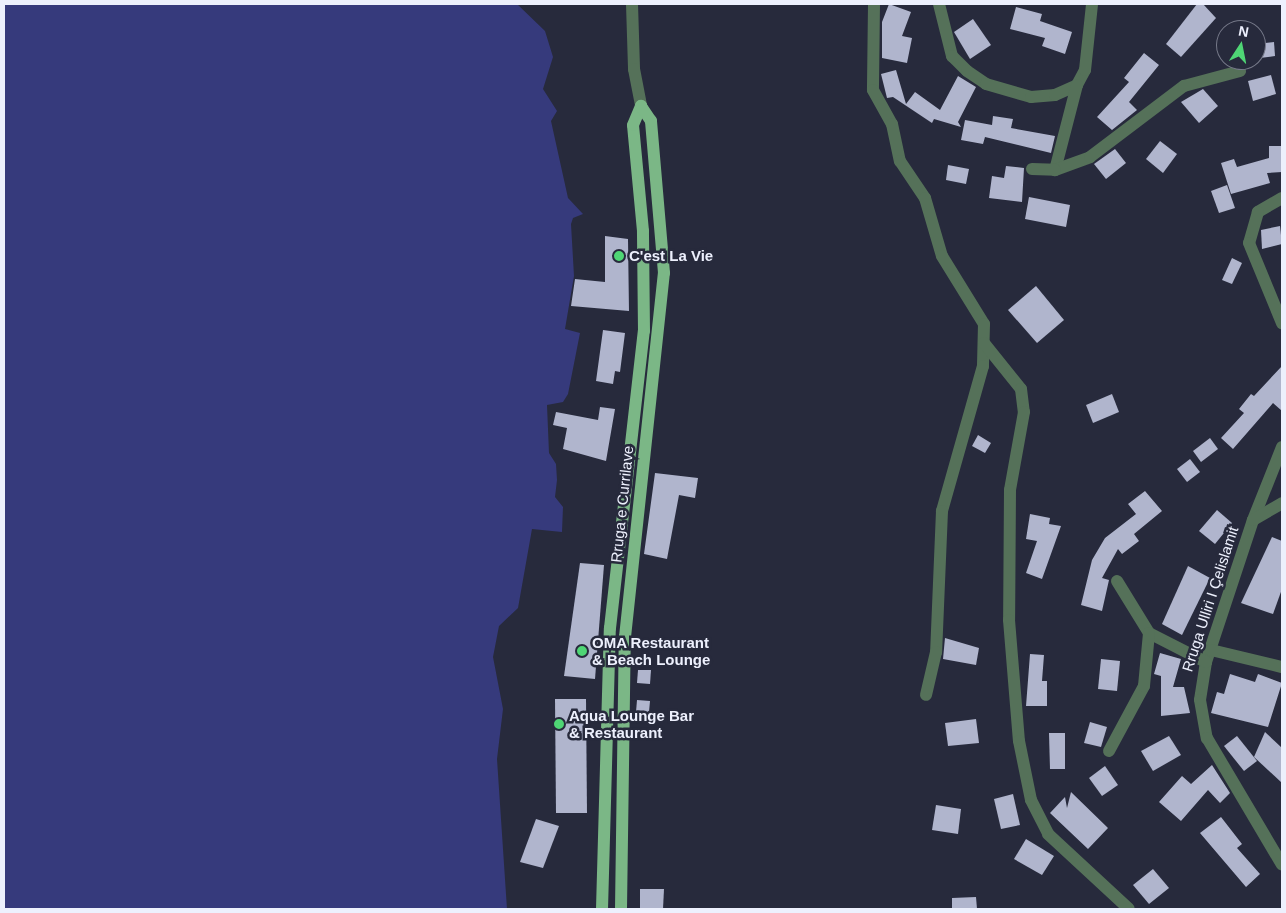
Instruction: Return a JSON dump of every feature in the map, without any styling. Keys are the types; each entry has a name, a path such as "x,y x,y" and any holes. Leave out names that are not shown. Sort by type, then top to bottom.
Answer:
{"main road":[{"name":"Rruga e Currilave","path":"602,909 610,628 644,330 643,231 633,124 641,106"},
{"name":"Rruga e Currilave","path":"621,909 625,637 664,273 651,121 641,106"}],"street":[{"name":"Rruga e Currilave","path":"632,4 634,69 641,106"},
{"path":"874,4 873,90 892,124 900,161 917,182 931,213 942,256 984,324 983,366 942,511 936,652 926,695"},
{"path":"939,4 952,56 986,84 1031,97 1055,95 1077,86"},
{"path":"1055,170 1077,86 1085,70 1092,4"},
{"path":"1032,169 1055,170 1090,158 1184,86 1240,71"},
{"path":"1282,198 1258,212 1249,243 1282,323"},
{"path":"984,343 1022,389 1024,412 1010,490 1009,620 1019,740 1031,800 1038,818 1060,847 1129,909"},
{"name":"Rruga Ulliri I Çelislamit","path":"1282,447 1253,520 1209,656 1200,700 1207,738 1282,865"},
{"path":"1253,520 1282,502"},
{"path":"1109,752 1144,686 1148,633 1118,581"},
{"path":"1148,633 1209,656 1282,667"}],"shaded area":[{"path":"4,4 517,4 545,31 553,57 543,89 557,111 551,121 568,198 583,214 573,218 571,224 574,276 565,329 580,333 568,394 563,402 547,405 549,453 556,464 555,497 563,507 562,532 532,529 518,608 499,626 493,657 503,709 497,759 507,909 4,909"}],"building":[{"path":"889,4 911,12 902,36 912,38 907,63 882,58 882,22"},
{"path":"1197,4 1203,4 1216,18 1181,57 1166,44"},
{"path":"1016,7 1042,14 1040,21 1072,32 1065,54 1042,46 1045,38 1010,29"},
{"path":"973,19 991,45 970,59 954,32"},
{"path":"1274,42 1275,56 1266,57 1266,43"},
{"path":"1144,53 1159,65 1129,102 1137,110 1112,130 1097,117 1129,82 1124,78"},
{"path":"896,70 906,104 915,92 940,110 958,76 976,87 958,122 961,127 934,119 932,123 893,97 887,98 881,74"},
{"path":"1271,75 1276,94 1253,101 1248,81"},
{"path":"1203,89 1218,106 1199,123 1181,102"},
{"path":"993,116 1013,119 1011,128 1055,136 1051,153 985,137 983,144 961,140 965,120 992,125"},
{"path":"1160,141 1177,154 1163,173 1146,159"},
{"path":"1269,146 1282,146 1282,172 1267,173 1270,183 1231,194 1221,163 1234,159 1237,167 1269,158"},
{"path":"1115,149 1126,163 1106,179 1094,164"},
{"path":"948,165 969,169 966,184 946,180"},
{"path":"1006,166 1024,168 1022,202 989,198 992,176 1004,178"},
{"path":"1227,185 1235,208 1219,213 1211,191"},
{"path":"1029,197 1070,205 1066,227 1025,219"},
{"path":"1280,226 1282,244 1262,249 1261,230"},
{"path":"605,236 628,239 629,311 571,306 575,279 605,282"},
{"path":"1232,258 1242,263 1232,284 1222,280"},
{"path":"1036,286 1064,320 1037,343 1008,310"},
{"path":"603,330 625,333 620,372 615,371 613,384 596,381"},
{"path":"1282,366 1282,411 1273,403 1233,449 1221,438 1244,413 1239,409 1251,394 1254,396"},
{"path":"1112,394 1119,412 1093,423 1086,405"},
{"path":"600,407 615,409 606,461 563,449 567,428 553,425 556,412 598,420"},
{"path":"978,435 991,443 985,453 972,446"},
{"path":"1210,438 1218,449 1201,462 1193,451"},
{"path":"1190,459 1200,472 1187,482 1177,469"},
{"path":"655,473 698,478 695,498 679,495 667,559 644,554"},
{"path":"1145,491 1162,511 1134,534 1139,541 1122,554 1118,549 1102,578 1109,580 1102,611 1081,605 1092,560 1105,538 1136,514 1128,504"},
{"path":"1217,510 1232,523 1215,544 1199,531"},
{"path":"1030,514 1050,518 1049,524 1061,526 1042,579 1026,573 1037,541 1026,539"},
{"path":"1272,537 1282,541 1282,589 1273,614 1241,603"},
{"path":"580,563 604,565 595,679 564,676"},
{"path":"1188,566 1210,578 1182,635 1162,624"},
{"path":"945,638 979,648 976,665 943,659"},
{"path":"1160,653 1181,659 1173,687 1184,687 1190,713 1161,716 1161,676 1154,674"},
{"path":"1030,654 1044,655 1042,681 1047,681 1047,706 1026,706"},
{"path":"1101,659 1120,661 1117,691 1098,689"},
{"path":"638,670 651,670 650,684 637,683"},
{"path":"1230,674 1255,682 1258,674 1282,683 1268,727 1211,713 1217,692 1224,694"},
{"path":"555,699 586,699 587,813 556,813"},
{"path":"637,700 650,701 649,712 636,712"},
{"path":"976,719 979,743 948,746 945,723"},
{"path":"1090,722 1107,727 1101,747 1084,743"},
{"path":"1265,732 1282,748 1282,783 1254,757"},
{"path":"1049,733 1065,733 1065,769 1050,769"},
{"path":"1169,736 1181,755 1153,771 1141,751"},
{"path":"1237,736 1257,761 1244,771 1224,746"},
{"path":"1212,765 1230,793 1220,803 1208,790 1181,821 1159,802 1182,776 1191,784"},
{"path":"1105,766 1118,785 1102,796 1089,778"},
{"path":"1071,792 1108,828 1088,849 1050,813 1065,797 1067,808"},
{"path":"1013,794 1020,825 1001,829 994,799"},
{"path":"936,805 961,809 958,834 932,830"},
{"path":"1221,817 1242,844 1237,848 1260,874 1246,887 1200,833"},
{"path":"536,819 559,826 543,868 520,862"},
{"path":"1026,839 1054,856 1042,875 1014,859"},
{"path":"1153,869 1169,888 1149,904 1133,885"},
{"path":"640,889 664,889 663,909 640,909"},
{"path":"976,897 977,909 952,909 952,898"}],"place":[{"name":"C'est La Vie","path":"619,256"},
{"name":"OMA Restaurant & Beach Lounge","path":"582,651"},
{"name":"Aqua Lounge Bar & Restaurant","path":"559,724"}]}
